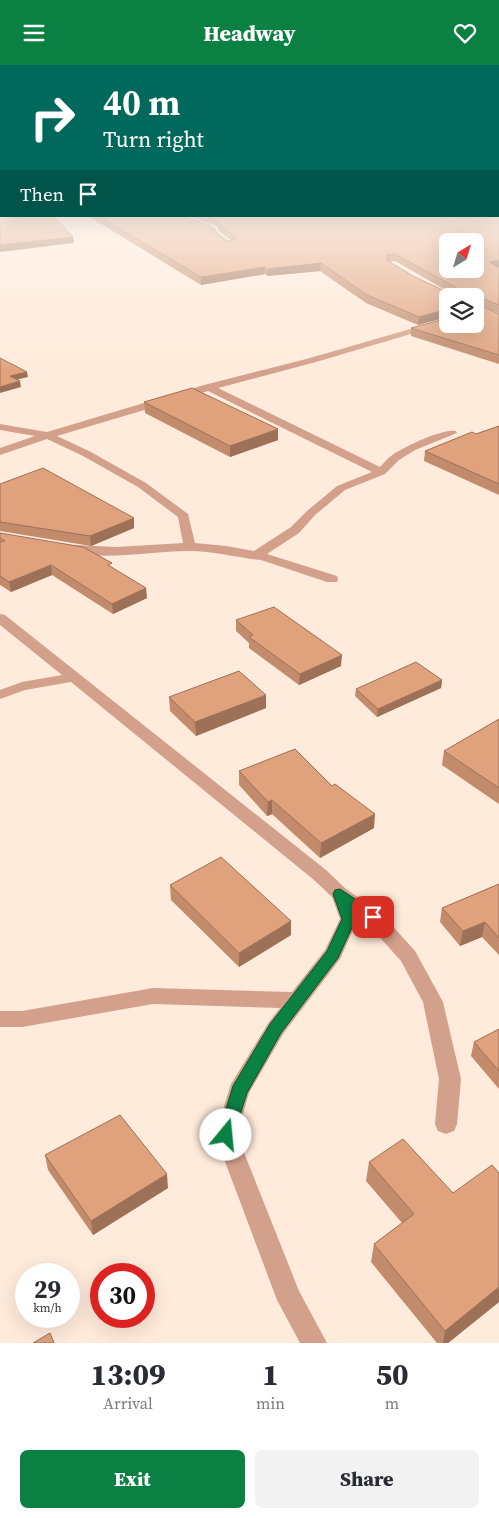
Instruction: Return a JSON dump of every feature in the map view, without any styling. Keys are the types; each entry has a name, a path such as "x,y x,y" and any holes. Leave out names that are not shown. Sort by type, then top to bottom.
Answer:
{"street":[{"path":"0,452 46,435 207,387 312,360 439,323"},
{"path":"207,387 382,472"},
{"path":"0,427 46,435 86,454 142,485 184,515 190,547"},
{"path":"254,557 295,530 311,513 341,488 382,472 395,458 411,448 452,433"},
{"path":"65,548 93,552 190,547 210,548 294,565 332,579"},
{"path":"0,618 76,677 320,875 340,894 373,917 408,956 433,1002 450,1079 446,1124"},
{"path":"0,695 22,687 76,677"},
{"path":"314,1343 290,1300 226,1135 239,1091 276,1028 333,954 349,919 340,894"},
{"path":"0,1019 22,1019 153,996 298,1000"}],"building":[{"path":"162,254 439,254 439,278 484,278 484,254 499,254 499,260 489,262 499,268 499,305 484,299 484,288 457,288 395,254 387,255 388,261 439,288 439,311 419,317 367,295 321,263 267,269 265,267 201,277"},
{"path":"484,307 499,314 499,355 411,328 439,320 439,333 484,333"},
{"path":"0,358 27,372 10,376 20,381 0,387"},
{"path":"192,388 278,429 230,446 144,402"},
{"path":"499,426 499,484 425,451 472,432 476,434"},
{"path":"43,468 134,518 90,536 0,522 0,484"},
{"path":"0,533 83,547 112,563 108,565 146,588 112,604 51,565 9,582 0,576 0,542 5,541 0,538"},
{"path":"274,607 342,655 300,674 249,637 253,635 236,620"},
{"path":"416,662 442,680 378,709 356,689"},
{"path":"239,671 266,695 195,722 169,697"},
{"path":"499,719 499,788 444,751"},
{"path":"295,749 332,786 335,784 375,814 321,843 272,800 268,802 239,771"},
{"path":"221,857 291,921 239,953 170,885"},
{"path":"499,884 499,938 485,922 463,931 442,908"},
{"path":"499,1029 499,1071 474,1042"},
{"path":"120,1115 167,1174 91,1221 45,1155"},
{"path":"403,1139 453,1193 492,1165 499,1173 499,1287 445,1331 374,1244 414,1214 369,1162"},
{"path":"50,1333 54,1343 33,1343"}],"route":[{"path":"226,1135 239,1091 276,1028 333,954 349,919 340,894 373,917"}]}
